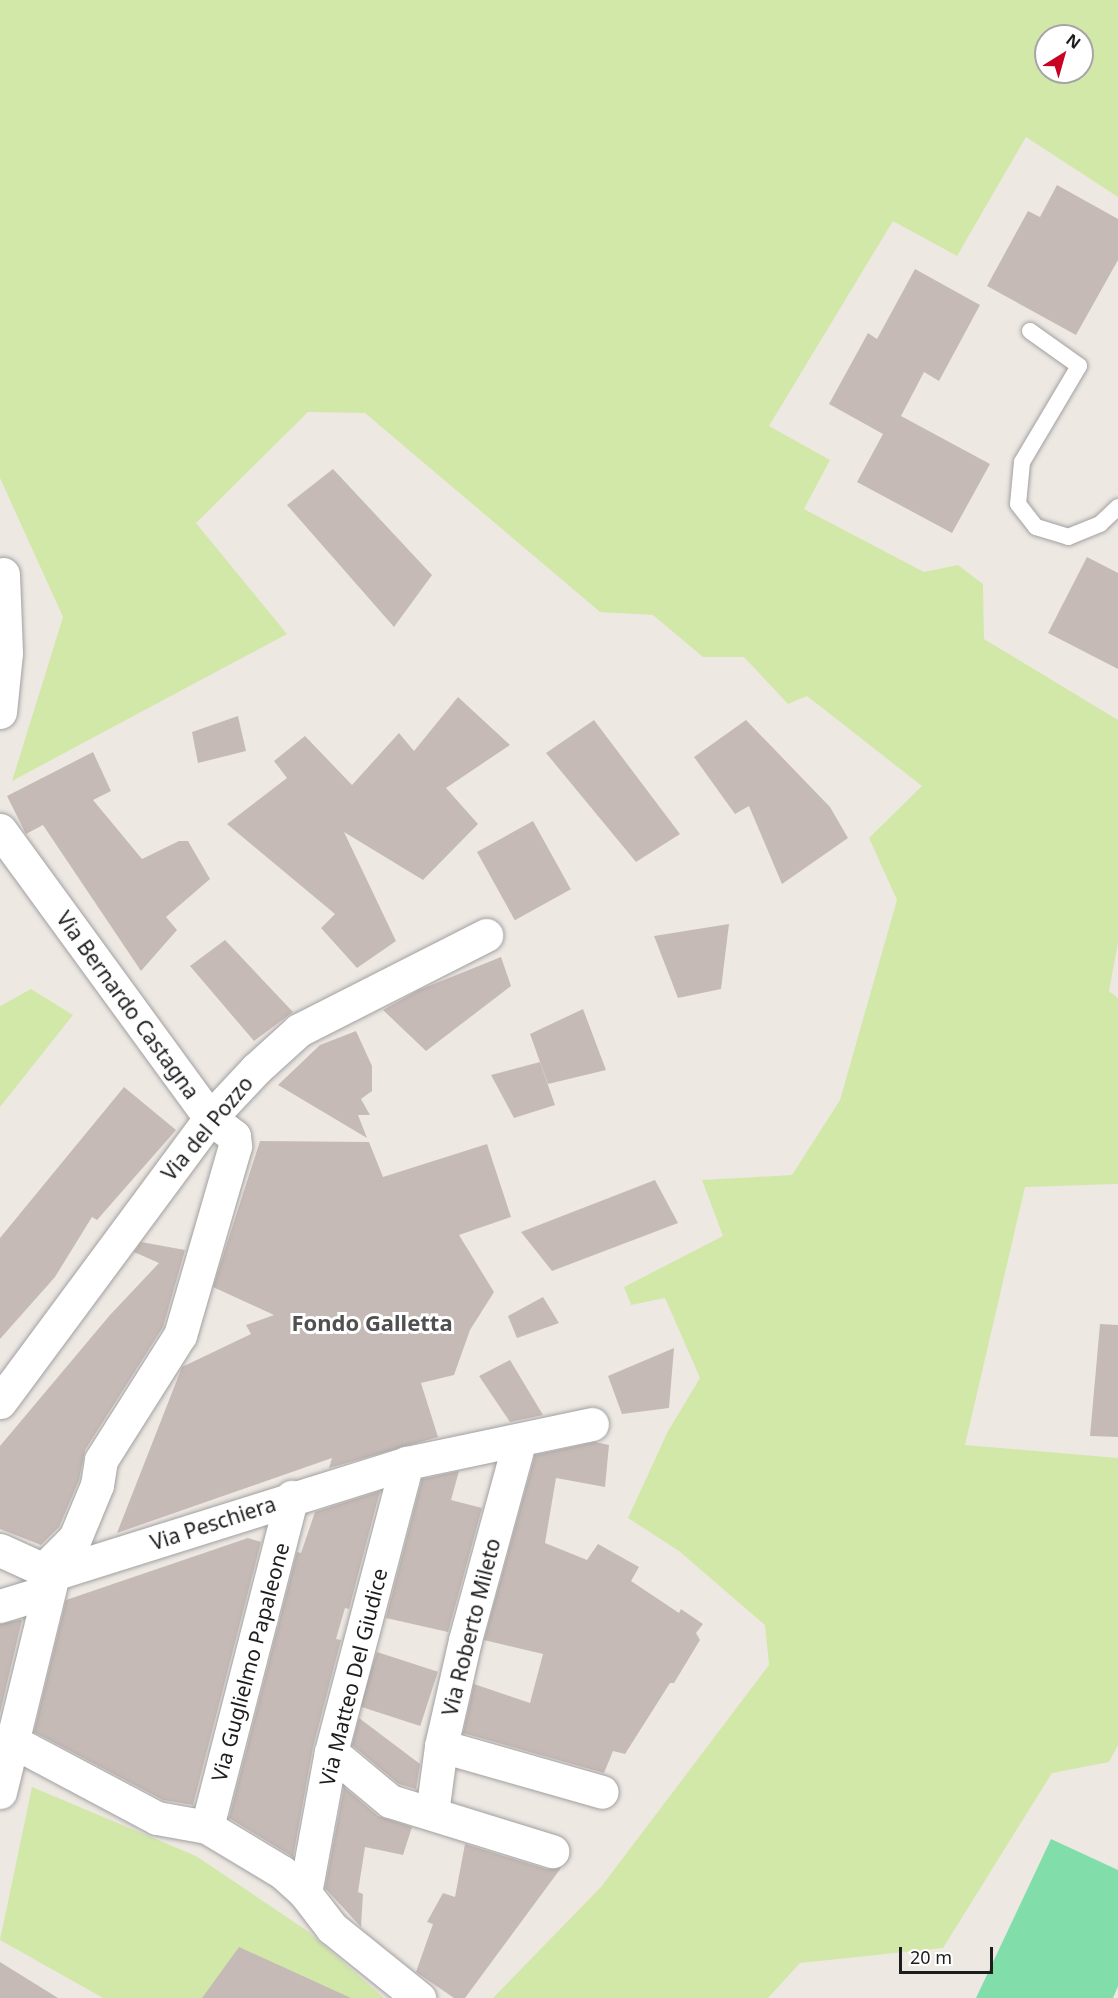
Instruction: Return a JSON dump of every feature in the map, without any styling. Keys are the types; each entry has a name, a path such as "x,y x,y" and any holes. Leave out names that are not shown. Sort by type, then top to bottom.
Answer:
{"street":[{"path":"0,712 6,653 3,574"},
{"name":"Via Bernardo Castagna","path":"0,830 210,1118 234,1136 235,1146 180,1335 101,1460 96,1485 75,1538 49,1577"},
{"name":"Via del Pozzo","path":"0,1402 210,1118 298,1030 486,936"},
{"name":"Via Peschiera","path":"0,1606 49,1577 292,1497 407,1463 519,1442 592,1424"},
{"name":"Via Roberto Mileto","path":"432,1814 441,1746 465,1640 519,1442"},
{"name":"Via Matteo Del Giudice","path":"305,1893 331,1752 407,1463"},
{"name":"Via Guglielmo Papaleone","path":"207,1827 292,1497"},
{"path":"0,1550 49,1577 10,1740 0,1792"},
{"path":"10,1740 157,1818 207,1827 282,1872 305,1893 333,1928 418,1998"},
{"path":"441,1746 602,1792"},
{"path":"331,1752 390,1801 552,1851"}],"lane":[{"path":"1030,331 1079,366 1022,462 1018,504 1036,527 1068,537 1100,524 1118,507"}],"green space":[{"path":"0,0 1118,0 1118,197 1026,137 957,256 893,221 769,426 830,460 804,509 924,572 958,565 983,584 984,639 1118,720 1118,943 1109,991 1118,998 1118,1184 1025,1187 965,1445 1118,1458 1118,1745 1109,1762 1052,1773 943,1948 800,1963 768,1998 493,1998 601,1887 769,1665 765,1625 679,1551 628,1518 668,1431 700,1378 665,1298 631,1305 624,1287 723,1236 702,1180 792,1175 840,1100 897,900 869,838 922,786 807,696 788,704 744,657 703,657 653,615 600,612 365,413 308,412 196,523 287,634 12,781 63,617 0,478"},
{"path":"31,989 73,1015 0,1107 0,1006"},
{"path":"32,1787 196,1856 306,1930 384,1998 103,1998 0,1940"},
{"path":"1051,1839 1118,1870 1118,1986 1113,1998 976,1998"}],"building":[{"path":"1057,185 1118,219 1118,260 1076,335 987,286 1028,211 1040,217"},
{"path":"915,269 980,305 939,381 924,372 901,416 990,464 952,533 857,482 883,434 829,404 868,333 877,339"},
{"path":"333,469 432,575 394,627 287,505"},
{"path":"1087,557 1118,573 1118,669 1048,633"},
{"path":"458,697 510,745 446,788 478,824 423,880 344,832 396,941 357,968 321,928 335,914 227,824 287,778 274,761 305,736 352,785 399,733 414,751"},
{"path":"238,716 246,751 198,763 192,732"},
{"path":"594,720 680,834 636,862 546,753"},
{"path":"746,720 830,807 848,838 782,884 749,806 735,814 694,757"},
{"path":"93,752 111,791 93,800 142,859 179,841 188,841 210,879 166,917 177,930 141,971 43,825 26,834 7,796"},
{"path":"533,821 571,889 515,920 477,852"},
{"path":"729,924 721,989 678,998 654,936"},
{"path":"225,940 293,1012 254,1041 190,966"},
{"path":"501,957 511,986 426,1051 383,1010 419,990"},
{"path":"583,1009 606,1070 548,1084 530,1034"},
{"path":"356,1031 372,1066 372,1091 361,1099 370,1115 358,1115 367,1138 278,1085 320,1045"},
{"path":"540,1062 555,1105 514,1118 491,1075"},
{"path":"124,1087 176,1130 97,1220 92,1217 55,1277 0,1339 0,1238"},
{"path":"260,1141 369,1142 383,1177 487,1144 511,1217 459,1235 494,1292 470,1330 454,1375 421,1383 438,1437 329,1468 332,1458 117,1533 182,1367 251,1334 246,1325 274,1315 213,1287"},
{"path":"655,1180 678,1223 552,1271 521,1232"},
{"path":"141,1242 185,1250 163,1327 85,1450 79,1480 59,1527 41,1545 0,1529 0,1446 110,1315 159,1263 134,1252"},
{"path":"543,1297 559,1323 517,1338 508,1316"},
{"path":"1100,1324 1118,1325 1118,1437 1090,1436"},
{"path":"674,1348 669,1408 622,1414 608,1376"},
{"path":"510,1360 543,1415 510,1422 479,1376"},
{"path":"595,1442 609,1445 605,1487 556,1478 545,1543 587,1560 598,1544 639,1567 631,1581 679,1613 681,1609 703,1624 696,1633 700,1640 674,1683 670,1683 625,1754 613,1751 604,1773 463,1733 474,1684 530,1703 543,1654 484,1640 535,1455"},
{"path":"459,1471 451,1500 482,1508 448,1632 386,1618 422,1479"},
{"path":"380,1491 349,1609 345,1608 336,1639 341,1640 313,1747 293,1857 229,1818 297,1552 301,1553 315,1512"},
{"path":"248,1538 261,1542 193,1805 163,1800 34,1732 66,1600"},
{"path":"22,1620 0,1713 0,1624"},
{"path":"377,1652 438,1672 420,1726 359,1706"},
{"path":"359,1718 420,1764 416,1789 399,1784 352,1745"},
{"path":"344,1787 378,1816 412,1827 403,1855 365,1847 358,1892 363,1894 361,1927 325,1888"},
{"path":"465,1844 546,1869 561,1868 465,1998 454,1998 416,1972 433,1924 427,1922 443,1893 455,1897"},
{"path":"239,1947 351,1998 202,1998"},
{"path":"0,1962 58,1998 0,1998"}],"district":[{"name":"Fondo Galletta","path":"372,1323"}]}
